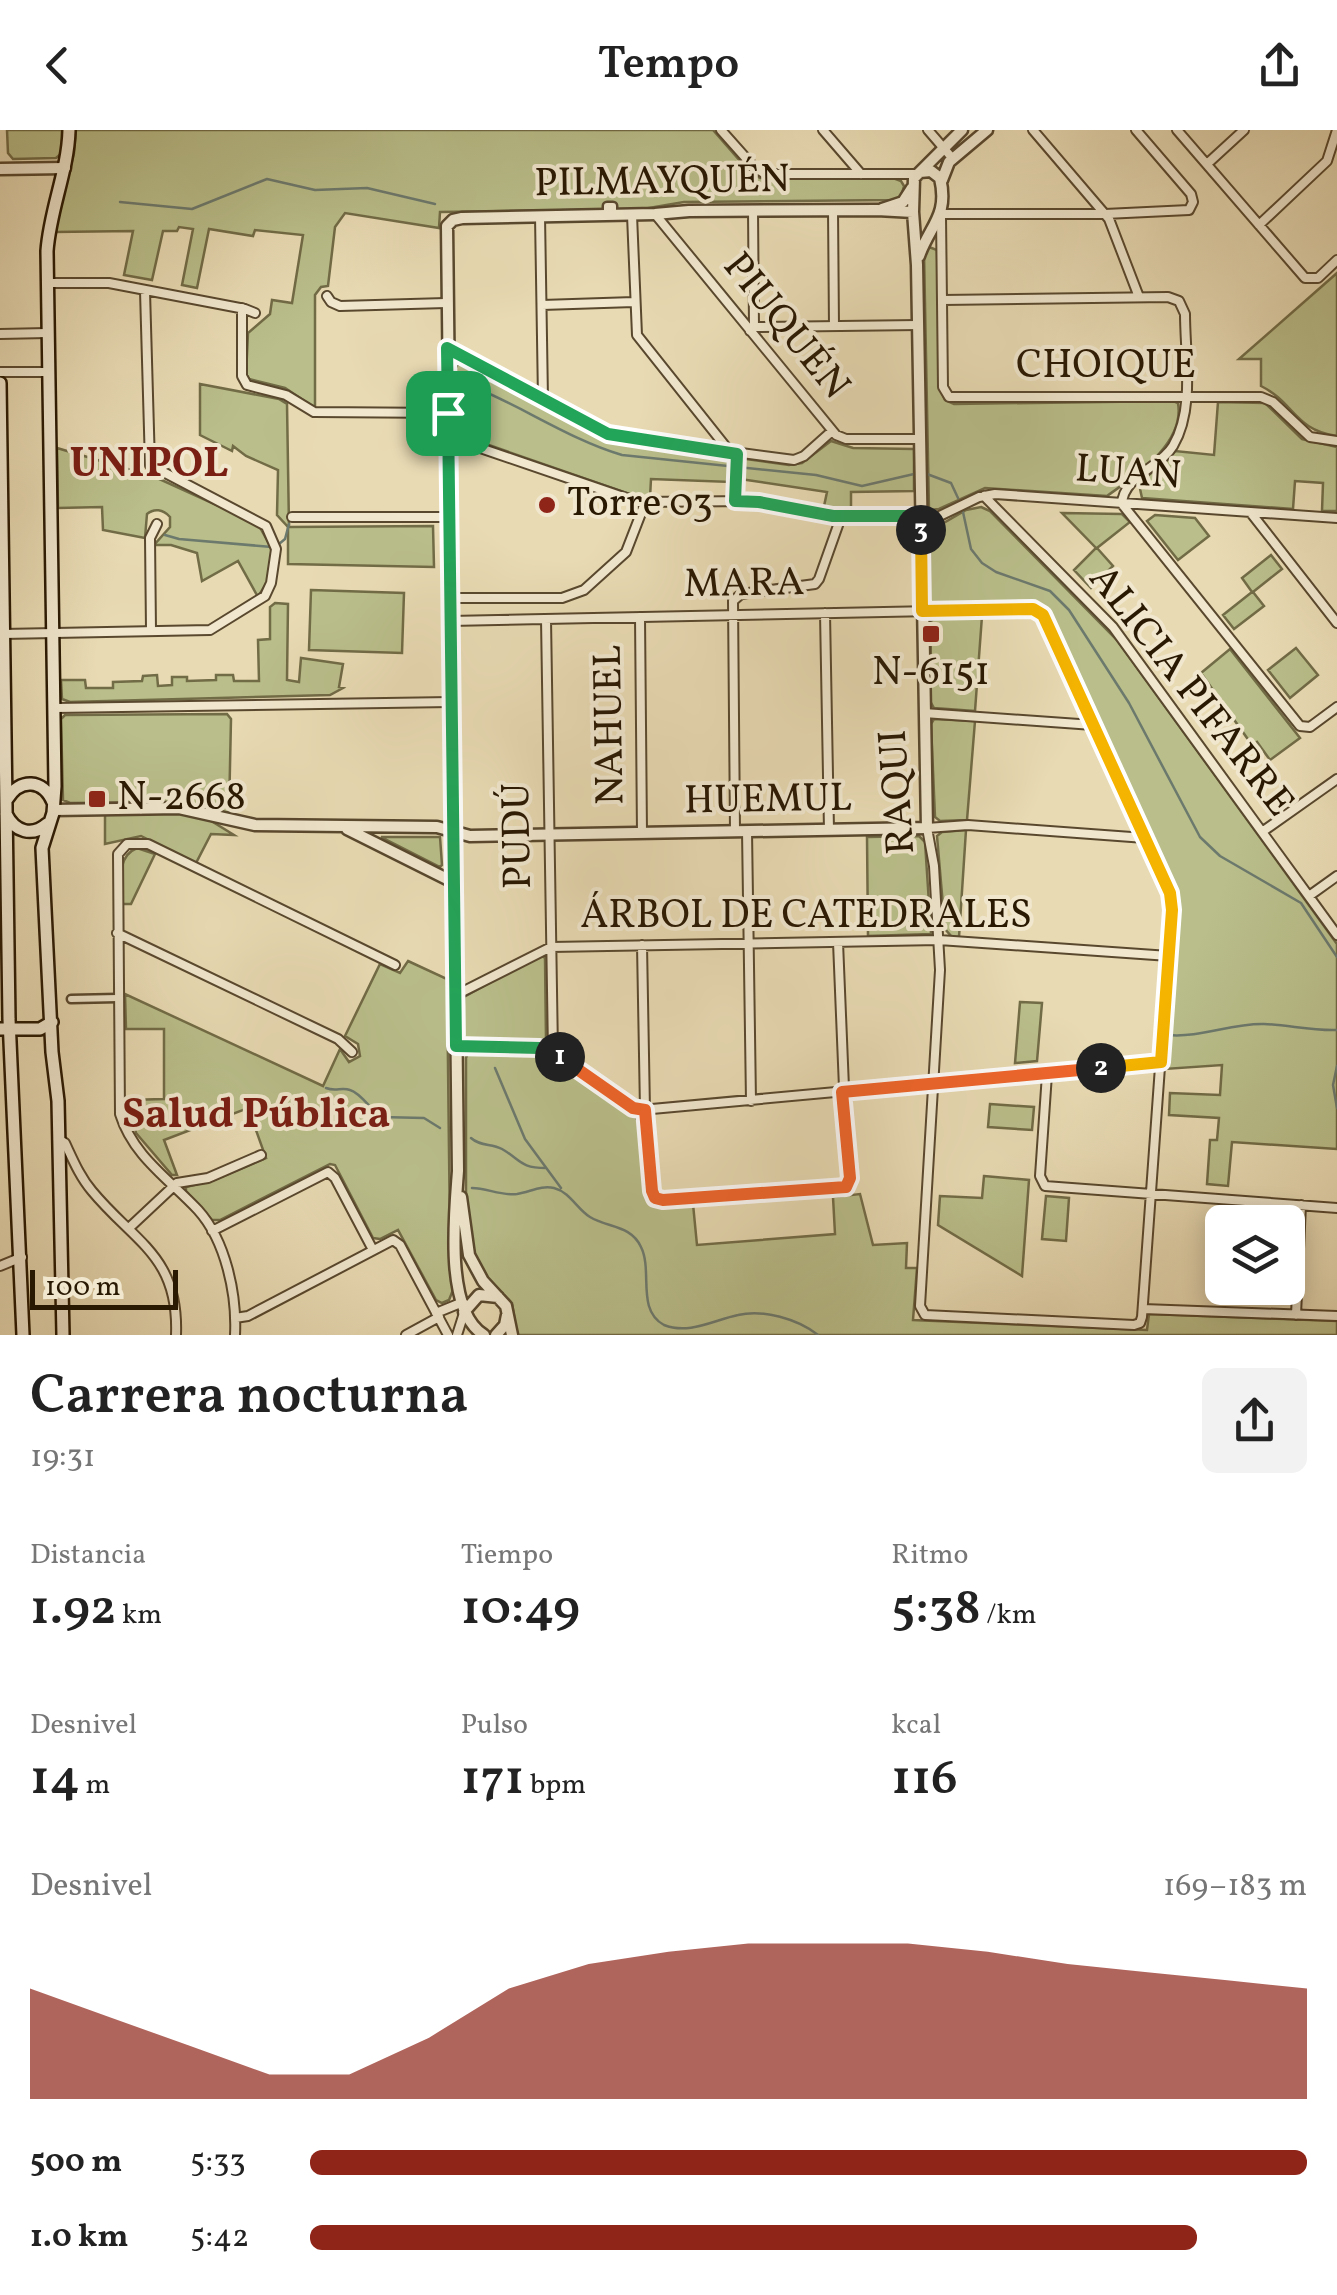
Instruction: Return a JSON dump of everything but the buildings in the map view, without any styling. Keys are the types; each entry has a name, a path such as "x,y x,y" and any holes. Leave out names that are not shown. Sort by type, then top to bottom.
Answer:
{"main road":[{"path":"63,1335 58,1140 42,853 54,808 48,238 69,130"},
{"path":"0,383 6,807 4,1030 22,1257 23,1335"},
{"path":"48,824 34,832 22,831 10,821 6,807 16,788 32,784 46,790 54,808"},
{"path":"4,1030 40,1029 52,1022"}],"street":[{"name":"PILMAYQUÉN","path":"721,130 760,172 916,177"},
{"path":"824,130 862,174"},
{"path":"928,130 953,158"},
{"path":"876,210 902,202 916,177 962,130"},
{"path":"942,186 944,169 986,130"},
{"path":"1033,130 1105,214 1116,232 1139,297"},
{"path":"913,215 921,225 940,218 1181,213 1192,207 1191,194 1136,130"},
{"path":"1177,130 1303,276 1310,280 1337,260"},
{"path":"1207,164 1244,130"},
{"path":"1259,225 1327,161 1337,130"},
{"path":"0,169 64,168"},
{"path":"916,177 934,172 942,186"},
{"name":"RAQUI","path":"916,177 913,215 927,828 939,940 922,1313 1134,1325 1142,1320 1143,1309"},
{"name":"RAQUI","path":"942,186 946,396"},
{"path":"753,210 752,329 918,325"},
{"name":"PILMAYQUÉN","path":"446,303 446,236 450,222 457,218 753,210 876,210 913,215"},
{"path":"832,210 834,326"},
{"path":"632,214 635,329 735,456 735,501"},
{"name":"PIUQUÉN","path":"655,214 832,431"},
{"path":"540,216 544,399"},
{"name":"RAQUI","path":"917,266 921,250 940,218"},
{"path":"47,283 100,282 255,313"},
{"path":"2,625 53,632 211,629 260,600 272,583 276,545 262,522 150,465 145,290"},
{"path":"327,296 340,306 446,303 458,1171 454,1240 470,1325 484,1335"},
{"path":"943,300 1171,297 1179,301 1185,314 1185,412 1172,448 1128,487 1122,504 1306,728 1337,707"},
{"path":"542,305 634,302"},
{"path":"242,308 243,382 286,394 317,413 448,413"},
{"path":"0,334 47,333"},
{"path":"447,348 614,436 735,456 794,460 832,431 842,439 920,439"},
{"path":"0,372 48,372"},
{"name":"CHOIQUE","path":"946,396 1266,398 1310,436 1337,441"},
{"name":"LUAN","path":"448,437 645,502 759,502 841,517 921,520 984,496 1337,518"},
{"name":"ALICIA PIFARRE","path":"984,496 1113,627 1337,935"},
{"path":"450,598 562,598 579,594 626,552 645,502"},
{"path":"1251,513 1337,622"},
{"path":"292,517 449,517"},
{"path":"751,1101 733,601 738,595 807,587 818,582 841,517"},
{"path":"152,630 150,538 156,524"},
{"name":"MARA","path":"450,621 1039,611 1093,724"},
{"path":"825,613 829,830"},
{"name":"NAHUEL","path":"640,617 642,833"},
{"name":"PUDÚ","path":"546,619 553,1052"},
{"path":"54,708 451,702"},
{"path":"924,713 1093,724 1172,900 1143,1309 1337,1316"},
{"path":"1262,832 1337,779"},
{"name":"HUEMUL","path":"54,808 179,808 250,824 437,827 470,836 968,825 1145,838"},
{"path":"341,826 453,882"},
{"path":"235,1335 229,1279 212,1231 202,1215 134,1146 122,1118 117,859 127,844 148,844 395,965"},
{"path":"1309,896 1337,876"},
{"path":"117,934 338,1038 352,1052"},
{"name":"ÁRBOL DE CATEDRALES","path":"455,996 551,946 939,940 1169,956"},
{"path":"642,945 645,1110 655,1198 734,1197 848,1185 838,942"},
{"path":"71,999 118,998"},
{"path":"456,1046 540,1048 553,1052 633,1108 645,1110 1161,1062"},
{"path":"1047,1074 1040,1176 1043,1184 1302,1205"},
{"path":"58,1140 65,1143 88,1186 154,1253 175,1306 176,1335"},
{"path":"129,1228 173,1186 208,1178 261,1156"},
{"path":"458,1171 469,1255 480,1276 502,1302 512,1335"},
{"path":"212,1231 322,1173 330,1173 373,1250"},
{"path":"1305,1205 1337,1208"},
{"path":"236,1318 248,1316 395,1240 448,1335"},
{"path":"0,1266 22,1257"},
{"path":"406,1335 438,1315 485,1294 502,1302"},
{"path":"496,1335 506,1321 502,1302"},
{"path":"456,1335 466,1305"},
{"path":"1296,1316 1297,1305"}],"green space":[{"path":"7,130 62,130 62,153 56,158 13,159 8,153"},
{"path":"76,130 713,130 760,178 893,178 904,186 901,197 895,200 684,202 643,209 440,212 439,228 345,213 335,227 328,286 321,287 315,295 315,408 285,388 249,379 246,374 248,333 270,314 272,300 292,303 303,235 255,230 253,236 209,229 197,288 182,285 193,229 179,227 177,231 163,231 152,280 124,275 133,231 55,232"},
{"path":"929,247 937,250 940,389 945,400 954,404 1173,401 1178,403 1174,432 1156,457 1107,496 985,488 929,510 924,252"},
{"path":"1337,273 1337,436 1312,428 1261,386 1261,359 1239,359"},
{"path":"467,363 616,441 789,465 802,463 831,441 853,448 914,449 914,491 851,492 851,513 823,511 827,492 731,478 731,482 651,479 650,498 638,497 460,435 455,426 455,369 458,364"},
{"path":"200,384 279,399 287,404 289,527 433,526 434,567 288,564 288,527 277,515 278,470 233,446 232,451 200,435"},
{"path":"1218,402 1265,403 1302,439 1337,447 1337,511 1322,511 1323,483 1295,481 1293,509 1142,498 1139,484 1175,451 1214,455"},
{"path":"57,448 155,477 258,524 272,549 267,582 258,597 238,561 202,581 197,553 171,545 154,545 170,527 170,517 161,511 147,514 145,538 103,530 102,507 58,508"},
{"path":"981,507 990,511 1117,640 1337,944 1337,1149 1232,1142 1228,1186 1207,1184 1210,1140 1217,1140 1219,1118 1169,1115 1170,1093 1220,1095 1222,1065 1165,1069 1178,896 1049,613 1030,604 937,607 930,601 930,531 966,510"},
{"path":"1062,513 1122,514 1130,522 1097,548 1113,566 1091,588 1074,570 1096,548"},
{"path":"1155,515 1195,518 1209,536 1178,560 1147,521"},
{"path":"1271,555 1282,569 1253,592 1264,606 1234,629 1223,615 1252,592 1242,578"},
{"path":"311,590 404,593 402,653 309,650"},
{"path":"275,603 288,604 287,680 299,682 301,658 343,664 339,687 343,688 330,695 70,702 62,699 61,680 85,680 86,688 113,688 113,682 142,681 143,676 157,675 158,686 172,685 172,677 187,677 187,681 233,675 234,681 259,681 258,640 270,639 270,607"},
{"path":"982,616 975,711 934,708 930,701 931,621 936,617"},
{"path":"1296,648 1318,675 1290,698 1268,670"},
{"path":"1230,649 1300,738 1270,760 1257,742 1252,745 1201,673"},
{"path":"227,714 231,719 229,813 181,802 63,800 61,719 65,715"},
{"path":"934,719 975,721 967,820 940,821 935,817 931,724"},
{"path":"170,812 208,819 234,835 211,834 196,863 141,836 105,844 105,813"},
{"path":"966,830 959,937 952,937 945,929 937,836"},
{"path":"919,836 925,842 931,934 868,936 867,837"},
{"path":"381,837 440,837 442,865 440,867"},
{"path":"137,848 155,854 131,904 122,904 123,864"},
{"path":"540,955 545,958 546,1039 466,1040 464,997"},
{"path":"408,961 447,979 453,1290 449,1300 442,1303 436,1300 398,1230 380,1239 373,1238 335,1165 330,1164 220,1220 212,1220 186,1187 266,1158 248,1108 164,1140 177,1175 172,1175 136,1133 128,1100 164,1099 164,1029 126,1029 125,994 323,1086 340,1049 349,1062 360,1056 358,1044 345,1036 380,964 400,973"},
{"path":"1020,1002 1042,1003 1037,1061 1015,1063"},
{"path":"468,1052 546,1054 635,1116 642,1128 650,1201 660,1206 693,1204 697,1245 835,1234 833,1197 860,1194 873,1245 907,1243 906,1268 917,1268 913,1320 1147,1330 1149,1314 1337,1321 1337,1335 517,1335 512,1303 484,1274 470,1244 466,1217 466,1058"},
{"path":"990,1104 1034,1107 1032,1130 988,1127"},
{"path":"984,1176 1029,1180 1022,1276 938,1225 940,1196 982,1198"},
{"path":"1046,1196 1069,1198 1066,1241 1042,1239"}],"waterway":[{"path":"120,202 192,209 267,179 315,190 367,188 435,204"},
{"path":"459,381 622,455 816,475 862,486 914,474"},
{"path":"927,474 951,483 958,498"},
{"path":"963,512 971,549 982,563 1050,591 1069,610 1129,703 1200,837 1220,856 1301,903 1337,957"},
{"path":"279,544 285,539 289,524"},
{"path":"165,535 272,547"},
{"path":"1168,1035 1252,1024 1337,1030"},
{"path":"1337,1066 1333,1085 1337,1108"},
{"path":"495,1068 525,1139 561,1188"},
{"path":"326,1088 354,1092 381,1117 424,1118 440,1128"},
{"path":"471,1138 502,1149 526,1165 546,1168"},
{"path":"472,1188 511,1194 554,1188 565,1193 590,1217 631,1235 644,1257 650,1310 664,1325 692,1328 758,1313 790,1320 818,1335"}],"place":[{"name":"Torre 03","path":"547,505"},
{"name":"N-6151","path":"931,634"},
{"name":"N-2668","path":"97,799"}],"district":[{"name":"UNIPOL","path":"149,465"},
{"name":"Salud Pública","path":"256,1116"}],"route":[{"path":"447,348 608,434 737,454 735,501 759,502 824,516 921,516 922,611 1033,609 1041,613 1171,896 1161,1062 842,1092 850,1178 846,1187 663,1200 652,1195 645,1110 633,1108 549,1050 456,1046 448,413 447,348"}]}
